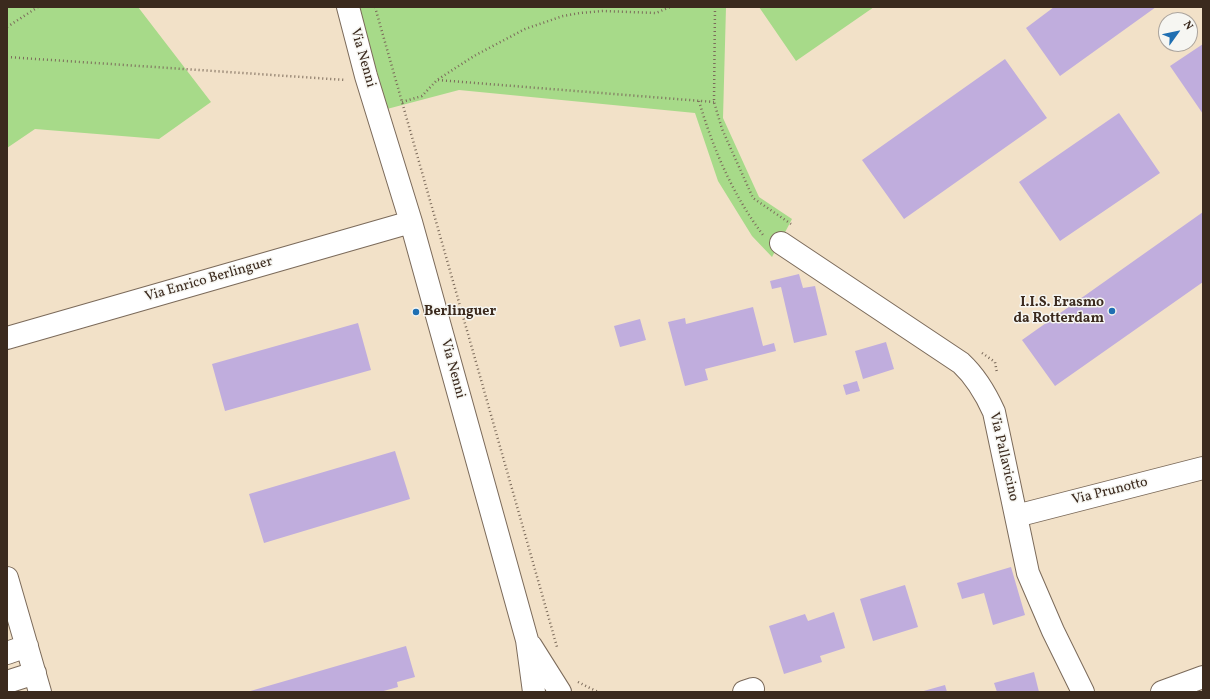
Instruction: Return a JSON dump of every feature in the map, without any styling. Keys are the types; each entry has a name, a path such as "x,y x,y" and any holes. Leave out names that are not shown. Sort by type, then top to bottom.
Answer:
{"street":[{"name":"Via Nenni","path":"348,7 366,76 411,222 527,640 534,692"},
{"name":"Via Enrico Berlinguer","path":"7,338 411,222"},
{"name":"Via Pallavicino","path":"781,243 961,363 973,375 986,393 994,412 1028,574 1053,631 1083,692"},
{"name":"Via Prunotto","path":"1016,516 1203,468"},
{"path":"7,578 17,650 37,683"},
{"name":"Via Nenni","path":"527,640 560,692"},
{"path":"1162,692 1203,677"},
{"path":"7,682 37,683"}],"path":[{"path":"7,27 38,7"},
{"path":"375,7 558,650"},
{"path":"402,102 422,96 437,80 474,56 526,29 563,16 603,11 656,13 670,7"},
{"path":"716,7 714,102 722,129"},
{"path":"7,57 342,80 366,76 395,77"},
{"path":"437,80 714,102"},
{"path":"698,101 718,158 750,218 770,243 781,243"}],"green space":[{"path":"7,7 138,7 211,102 159,139 35,129 7,148"},
{"path":"359,7 726,7 723,118 759,197 792,219 772,257 752,236 718,181 695,113 459,90 387,109"},
{"path":"759,7 874,7 796,61"}],"building":[{"path":"1054,7 1156,7 1060,76 1026,28"},
{"path":"1203,44 1203,114 1170,66 1191,52 1198,52 1198,47"},
{"path":"1005,59 1047,118 904,219 862,160"},
{"path":"1119,113 1160,173 1060,241 1019,182"},
{"name":"I.I.S. Erasmo da Rotterdam","path":"1203,212 1203,282 1055,386 1022,340"},
{"path":"799,274 803,288 815,286 827,335 794,343 781,287 772,289 770,281"},
{"path":"753,307 763,346 774,343 776,351 705,369 708,380 685,386 668,322 685,318 686,324"},
{"path":"640,319 646,340 620,347 614,326"},
{"path":"358,323 371,370 225,411 212,364"},
{"path":"886,342 894,369 863,379 855,351"},
{"path":"857,381 860,391 846,395 843,385"},
{"path":"395,451 410,499 264,543 249,494"},
{"path":"1011,567 1025,615 993,625 984,593 962,599 957,583"},
{"path":"905,585 918,627 873,641 860,599"},
{"path":"834,612 845,648 820,656 822,662 784,674 769,626 805,614 808,621"},
{"path":"406,646 415,677 397,682 398,687 380,692 247,692"},
{"path":"1034,672 1039,692 997,692 994,683"},
{"path":"945,685 947,692 920,692"}],"place":[{"name":"I.I.S. Erasmo da Rotterdam","path":"1112,311"},
{"name":"Berlinguer","path":"416,312"}]}
